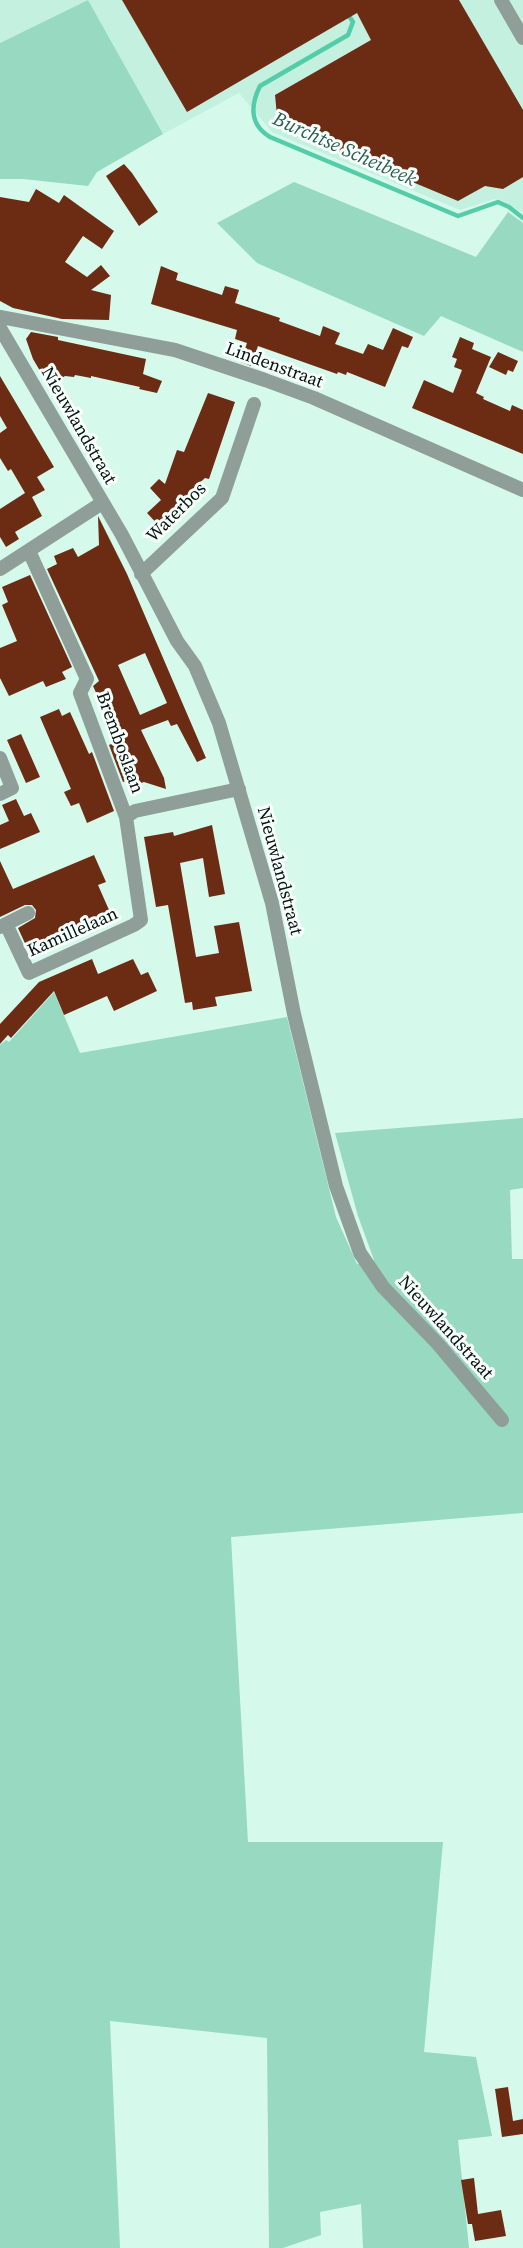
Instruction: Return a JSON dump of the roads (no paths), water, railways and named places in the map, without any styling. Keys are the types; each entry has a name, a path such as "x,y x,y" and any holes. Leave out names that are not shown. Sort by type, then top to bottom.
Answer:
{"street":[{"path":"501,0 523,38"},
{"name":"Lindenstraat","path":"0,317 95,334 186,354 314,398 523,490"},
{"name":"Nieuwlandstraat","path":"0,328 122,534 177,641 195,666 219,723 272,903 294,1014 336,1186 360,1253 383,1287 438,1344 502,1420"},
{"name":"Waterbos","path":"141,574 222,498 254,404"},
{"path":"0,569 102,503"},
{"name":"Bremboslaan","path":"29,551 87,680 80,693 126,817"},
{"path":"0,758 12,788 0,794"},
{"path":"126,817 135,811 239,789"},
{"name":"Kamillelaan","path":"28,913 3,926 29,973 141,920 126,817"}],"waterway":[{"name":"Burchtse Scheibeek","path":"347,13 353,22 348,35 260,86 253,108 255,121 263,132 270,137 458,216 498,202 523,218"}]}
